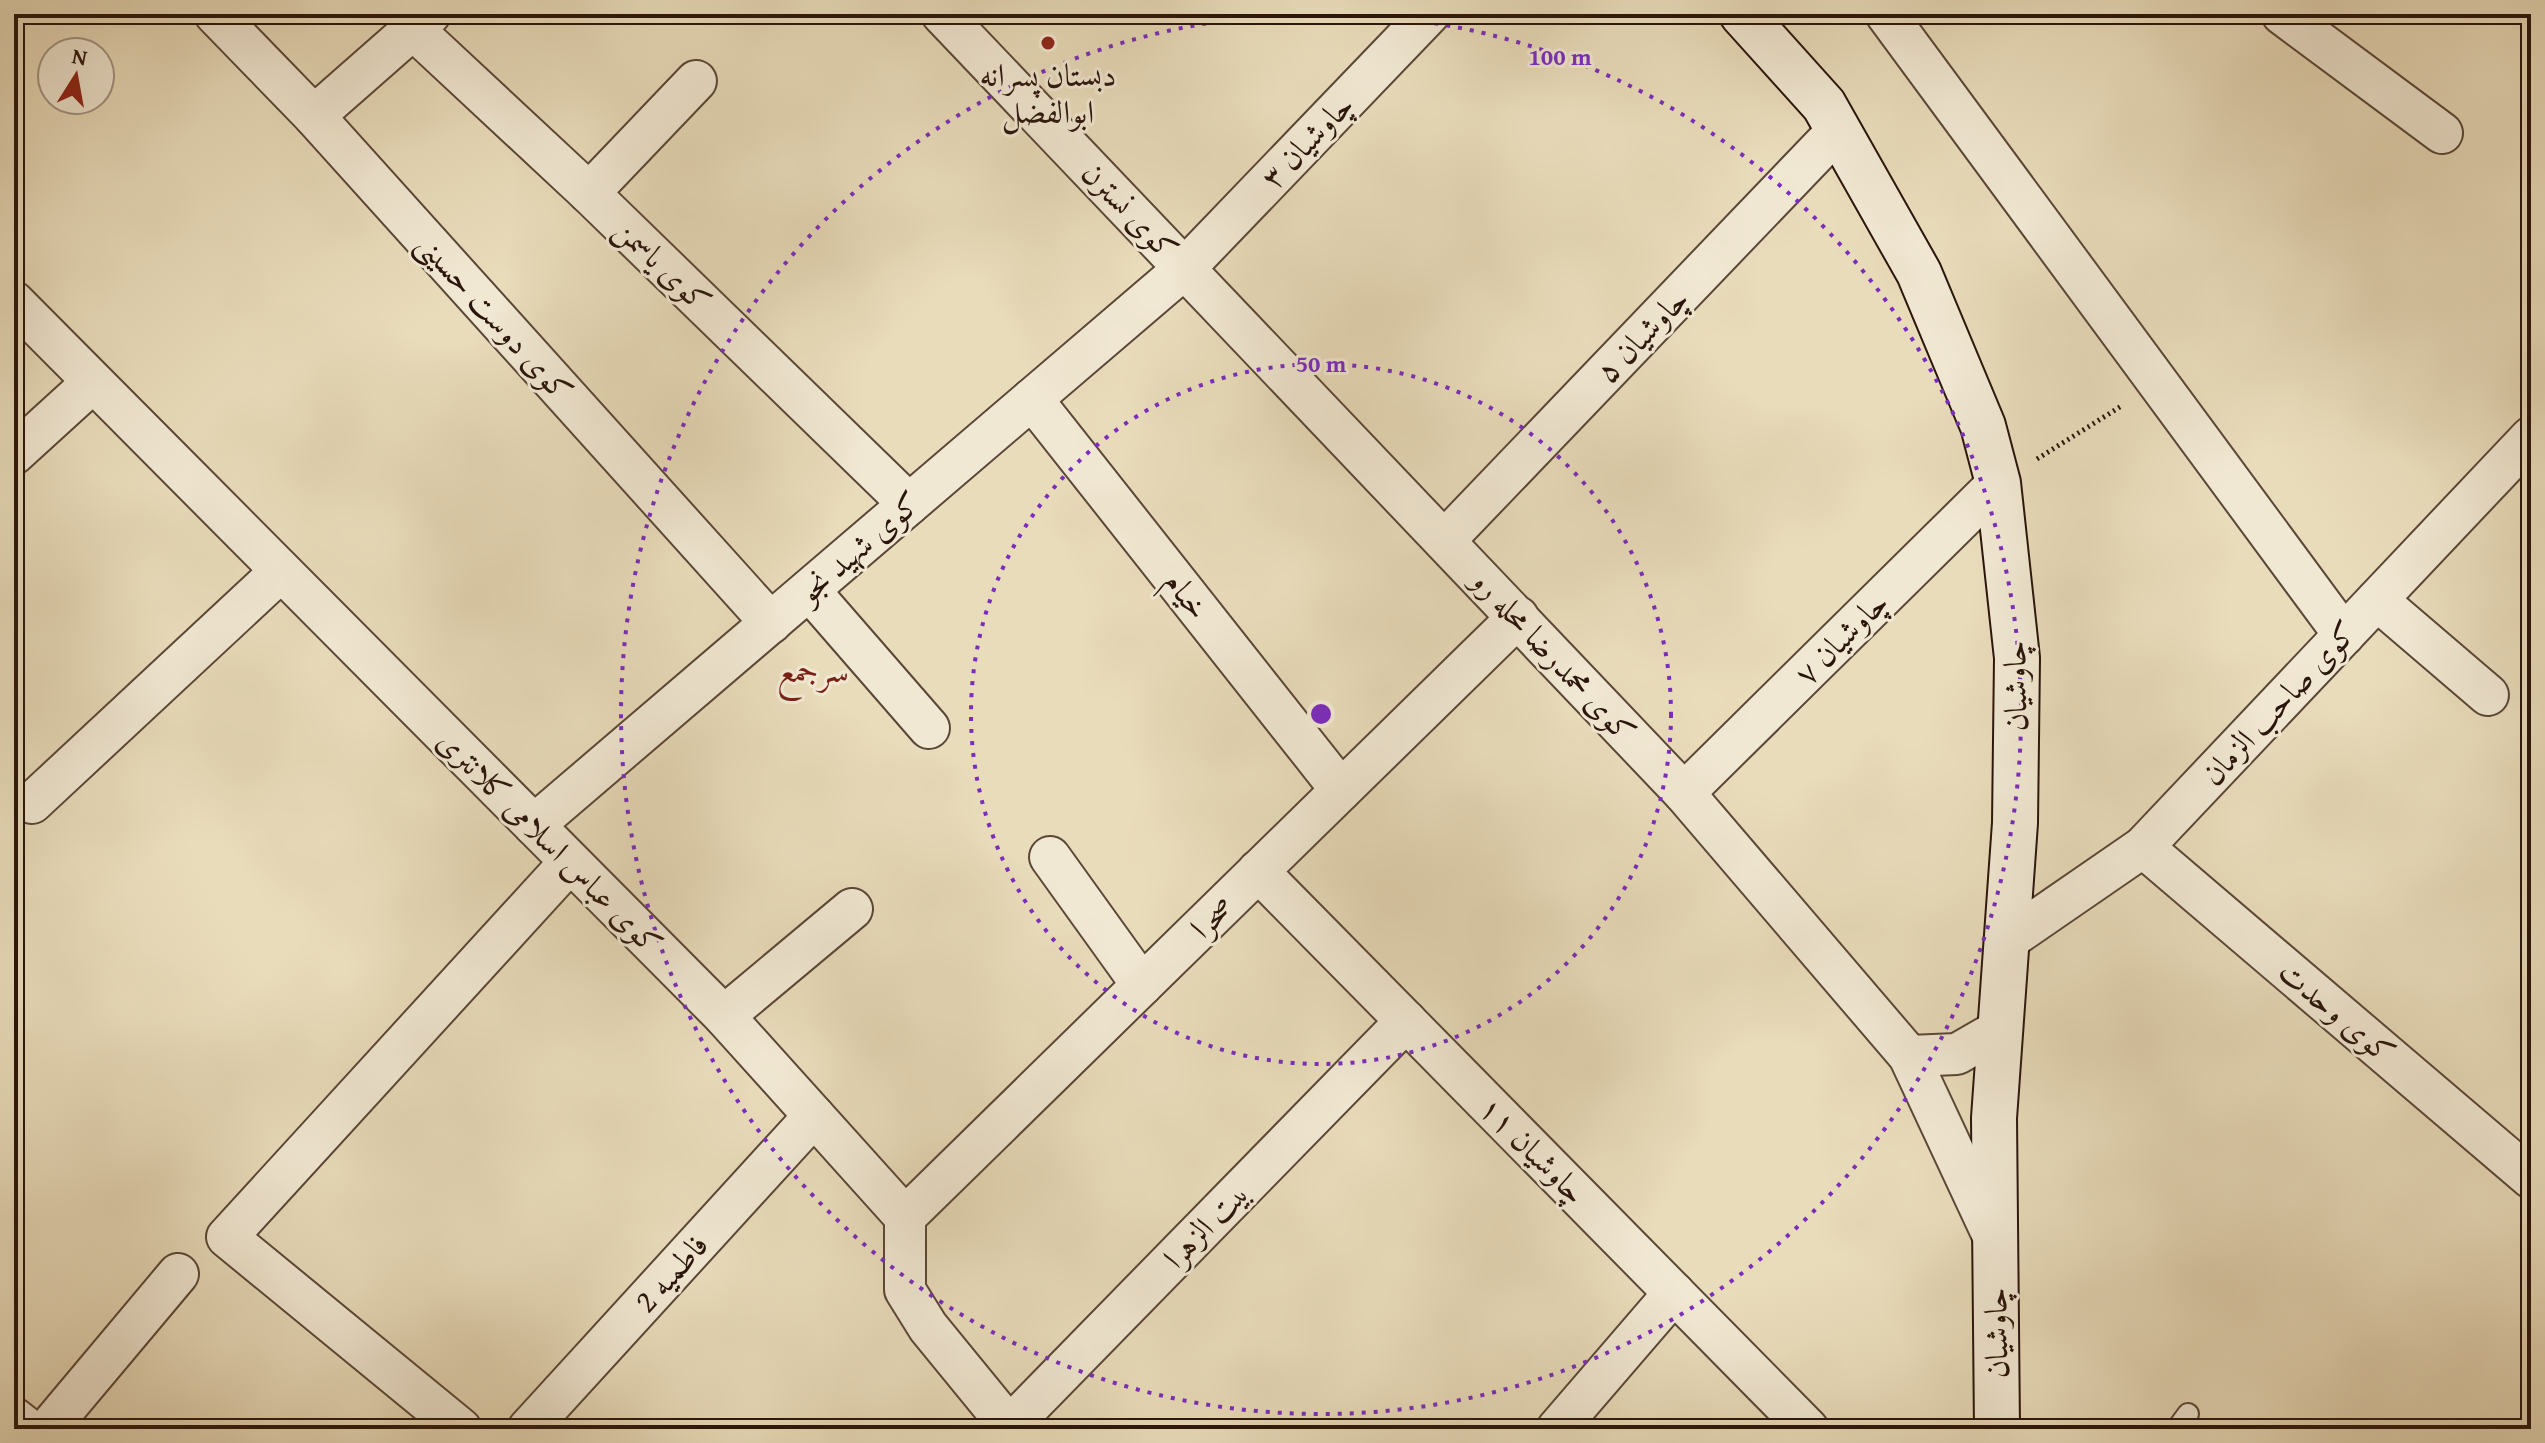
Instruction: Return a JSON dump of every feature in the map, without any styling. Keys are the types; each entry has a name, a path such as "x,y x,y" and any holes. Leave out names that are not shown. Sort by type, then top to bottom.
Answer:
{"main road":[{"name":"چاوشیان","path":"1752,18 1824,105 1919,273 1983,426 1998,483 2017,658 2015,823 1994,1118 1997,1429"}],"street":[{"name":"کوی دوست حسینی","path":"215,14 314,116 771,623"},
{"name":"کوی نسترن","path":"942,14 1185,268"},
{"name":"چاوشیان ۳","path":"1185,268 1429,14"},
{"path":"1886,14 2344,635"},
{"path":"2282,14 2442,133"},
{"path":"314,116 422,22"},
{"name":"کوی یاسمن","path":"422,22 589,193 909,504"},
{"path":"589,193 696,81"},
{"name":"چاوشیان ۵","path":"1445,540 1839,129"},
{"name":"کوی شهید نجو","path":"534,825 1185,268"},
{"name":"کوی محمدرضا محله رو","path":"1185,268 1684,793 1909,1056 1994,1238"},
{"name":"کوی عباس اسلامی کلانتری","path":"14,302 724,1016 905,1217"},
{"path":"14,454 93,382"},
{"name":"خیام","path":"1032,399 1341,790"},
{"name":"کوی صاحب الزمان","path":"2005,942 2143,847 2531,437"},
{"name":"چاوشیان ۷","path":"1684,793 1998,483"},
{"path":"32,803 281,571"},
{"path":"809,590 929,728"},
{"path":"2377,600 2488,695"},
{"name":"صحرا","path":"905,1217 1518,617"},
{"name":"کوی وحدت","path":"2143,847 2531,1178"},
{"path":"1050,857 1142,985"},
{"path":"461,1429 227,1237 570,862"},
{"name":"چاوشیان ۱۱","path":"1258,871 1808,1429"},
{"path":"724,1016 852,909"},
{"name":"بیت الزهرا","path":"1008,1428 1406,1021"},
{"path":"1909,1056 1957,1054 1999,1030"},
{"name":"فاطمیه 2","path":"528,1429 814,1116"},
{"path":"905,1217 905,1290 928,1327 1008,1428"},
{"path":"48,1429 178,1274"},
{"path":"1557,1429 1674,1293"},
{"path":"14,1418 28,1429"}],"path":[{"path":"1998,483 2158,383"}],"place":[{"name":"دبستان پسرانه ابوالفضل","path":"1048,43"}],"district":[{"name":"سرجمع","path":"813,670"}]}
